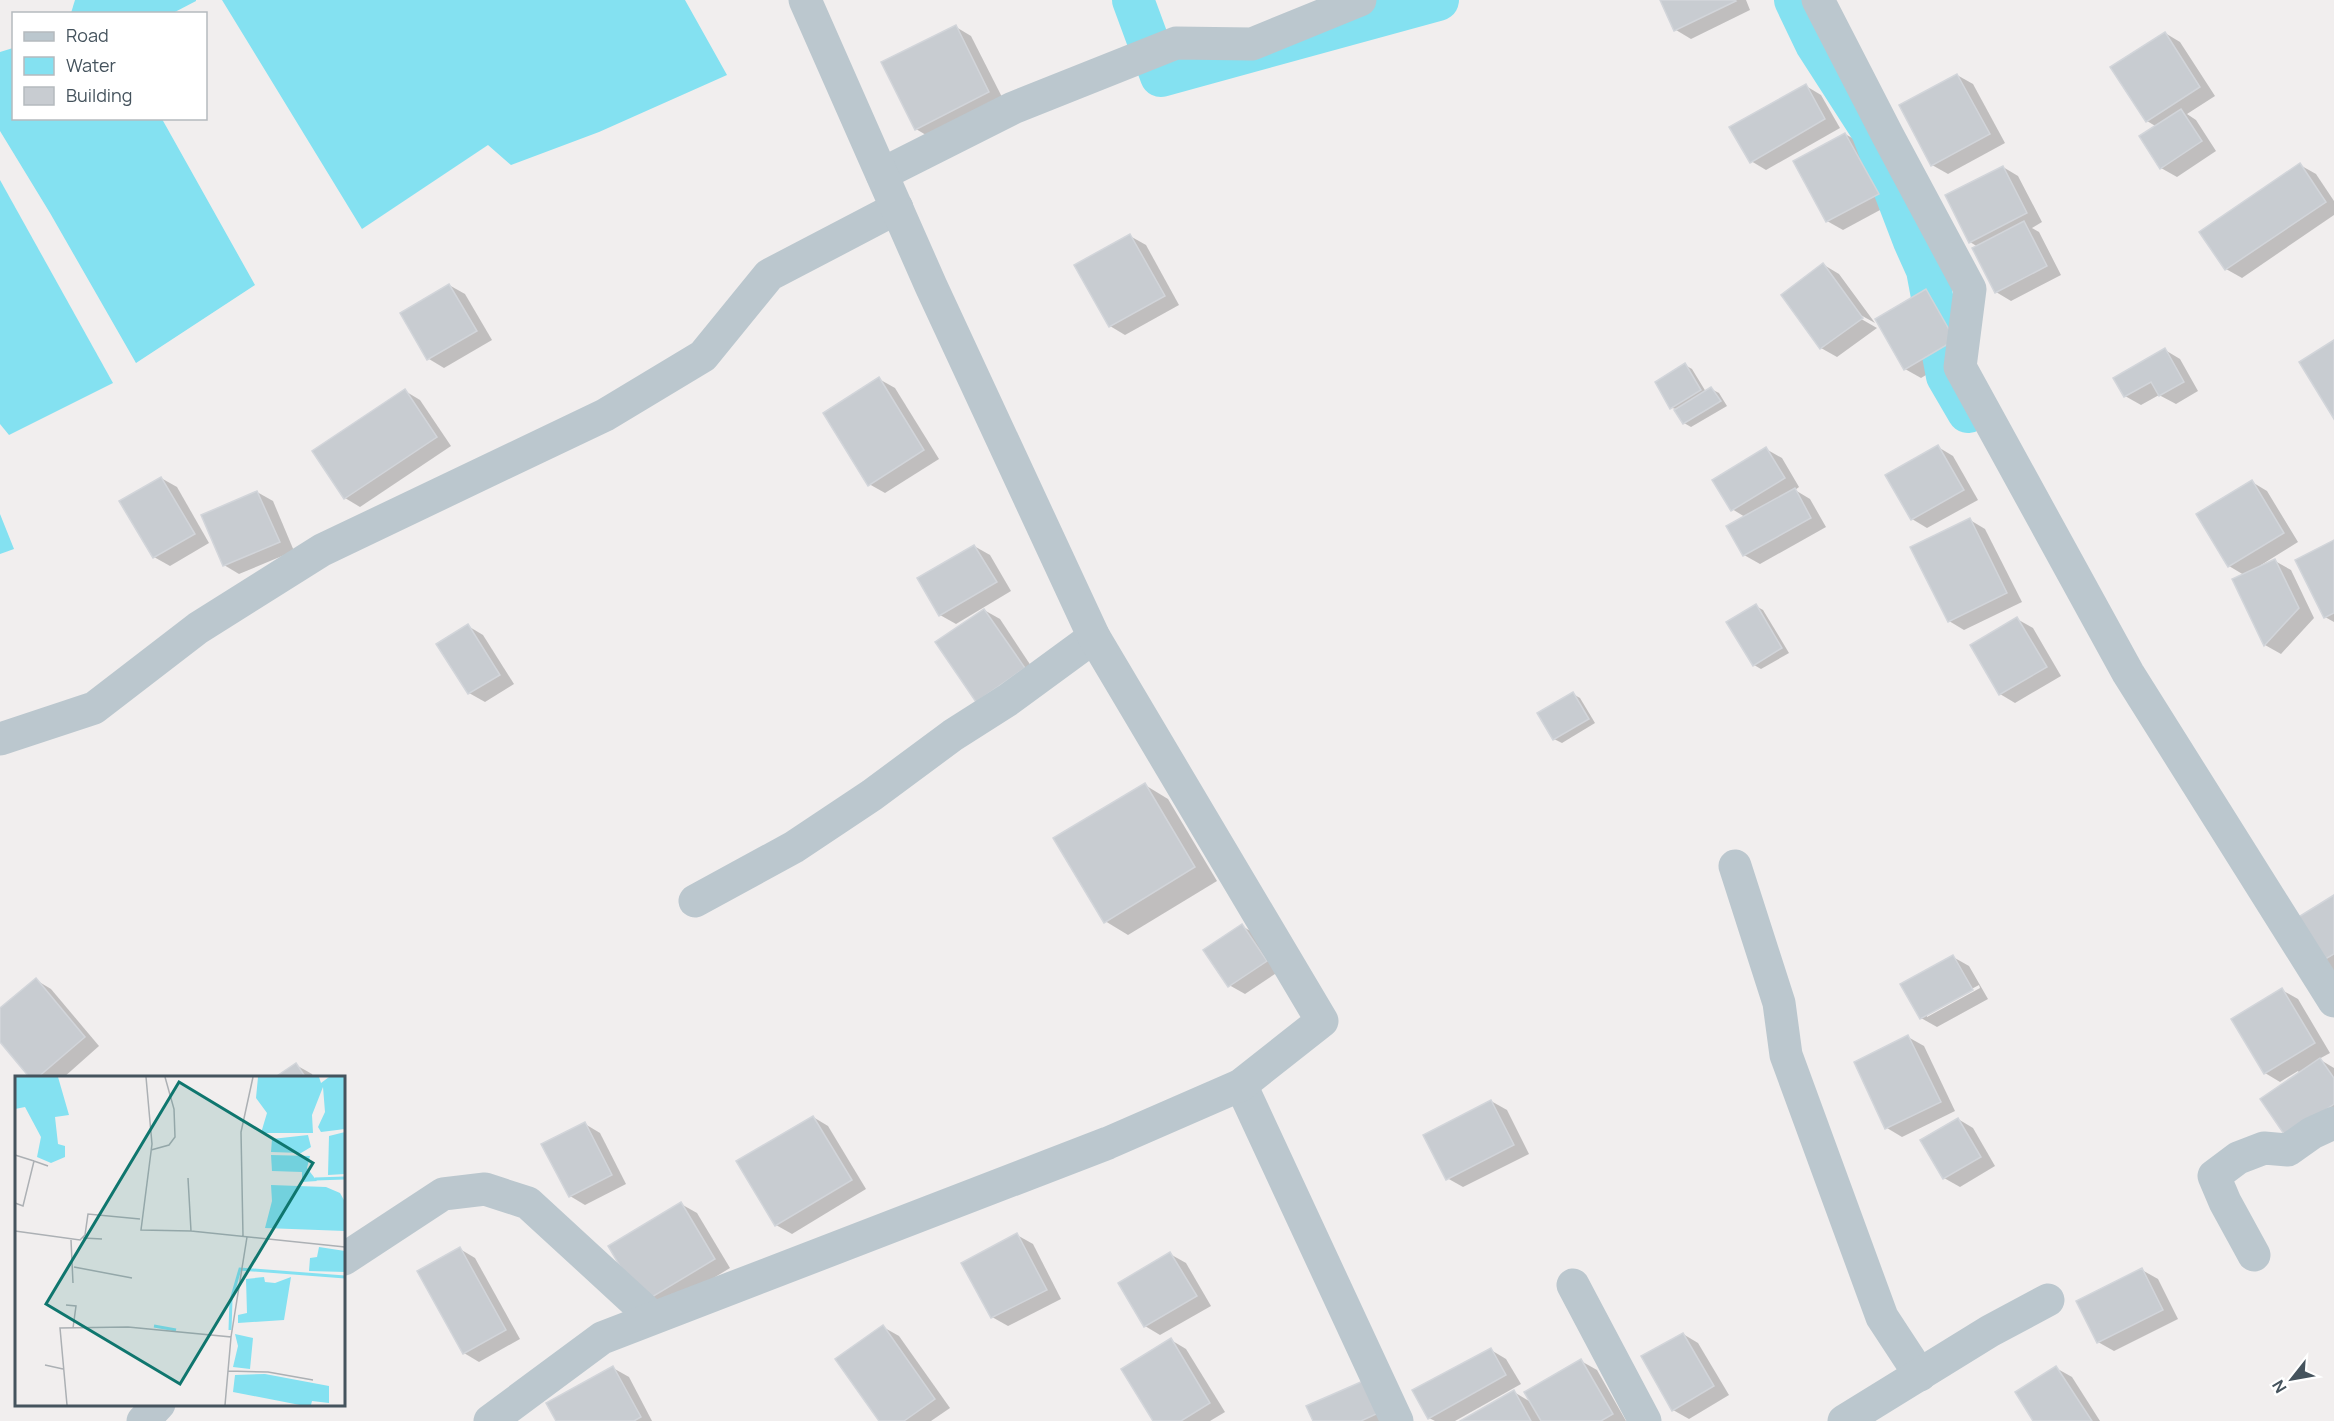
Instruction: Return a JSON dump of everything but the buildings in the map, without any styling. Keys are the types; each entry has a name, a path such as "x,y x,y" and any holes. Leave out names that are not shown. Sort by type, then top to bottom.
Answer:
{"street":[{"path":"490,1421 602,1338 1108,1143 1241,1085 1322,1021 1094,638 931,286 805,0"},
{"path":"882,174 1013,108 1164,47 1176,43 1252,44 1360,0"},
{"path":"1818,0 1970,289 1960,367 2128,673 2334,1001"},
{"path":"0,739 94,708 198,628 322,549 615,409 703,356 769,275 897,208"},
{"path":"695,901 794,847 872,795 953,735 1008,700 1094,638"},
{"path":"1735,866 1779,1003 1786,1056 1882,1317 1920,1375"},
{"path":"1241,1085 1397,1421"},
{"path":"2254,1255 2225,1202 2214,1176 2238,1158 2264,1148 2288,1150 2312,1133 2334,1124"},
{"path":"345,1258 443,1194 485,1190 528,1203 652,1317"},
{"path":"1573,1285 1645,1421"},
{"path":"1844,1421 1990,1331 2048,1300"},
{"path":"143,1421 157,1406"}],"water":[{"path":"75,0 196,0 175,12 71,12"},
{"path":"222,0 685,0 727,75 599,132 511,165 488,145 362,229"},
{"path":"12,48 12,120 163,120 255,285 136,363 0,131 0,52"},
{"path":"0,180 113,383 9,435 0,424"},
{"path":"0,514 14,549 0,554"}],"waterway":[{"path":"1133,0 1161,76 1438,0"},
{"path":"1795,0 1816,44 1872,131 1927,270 1947,376 1968,412"}]}
